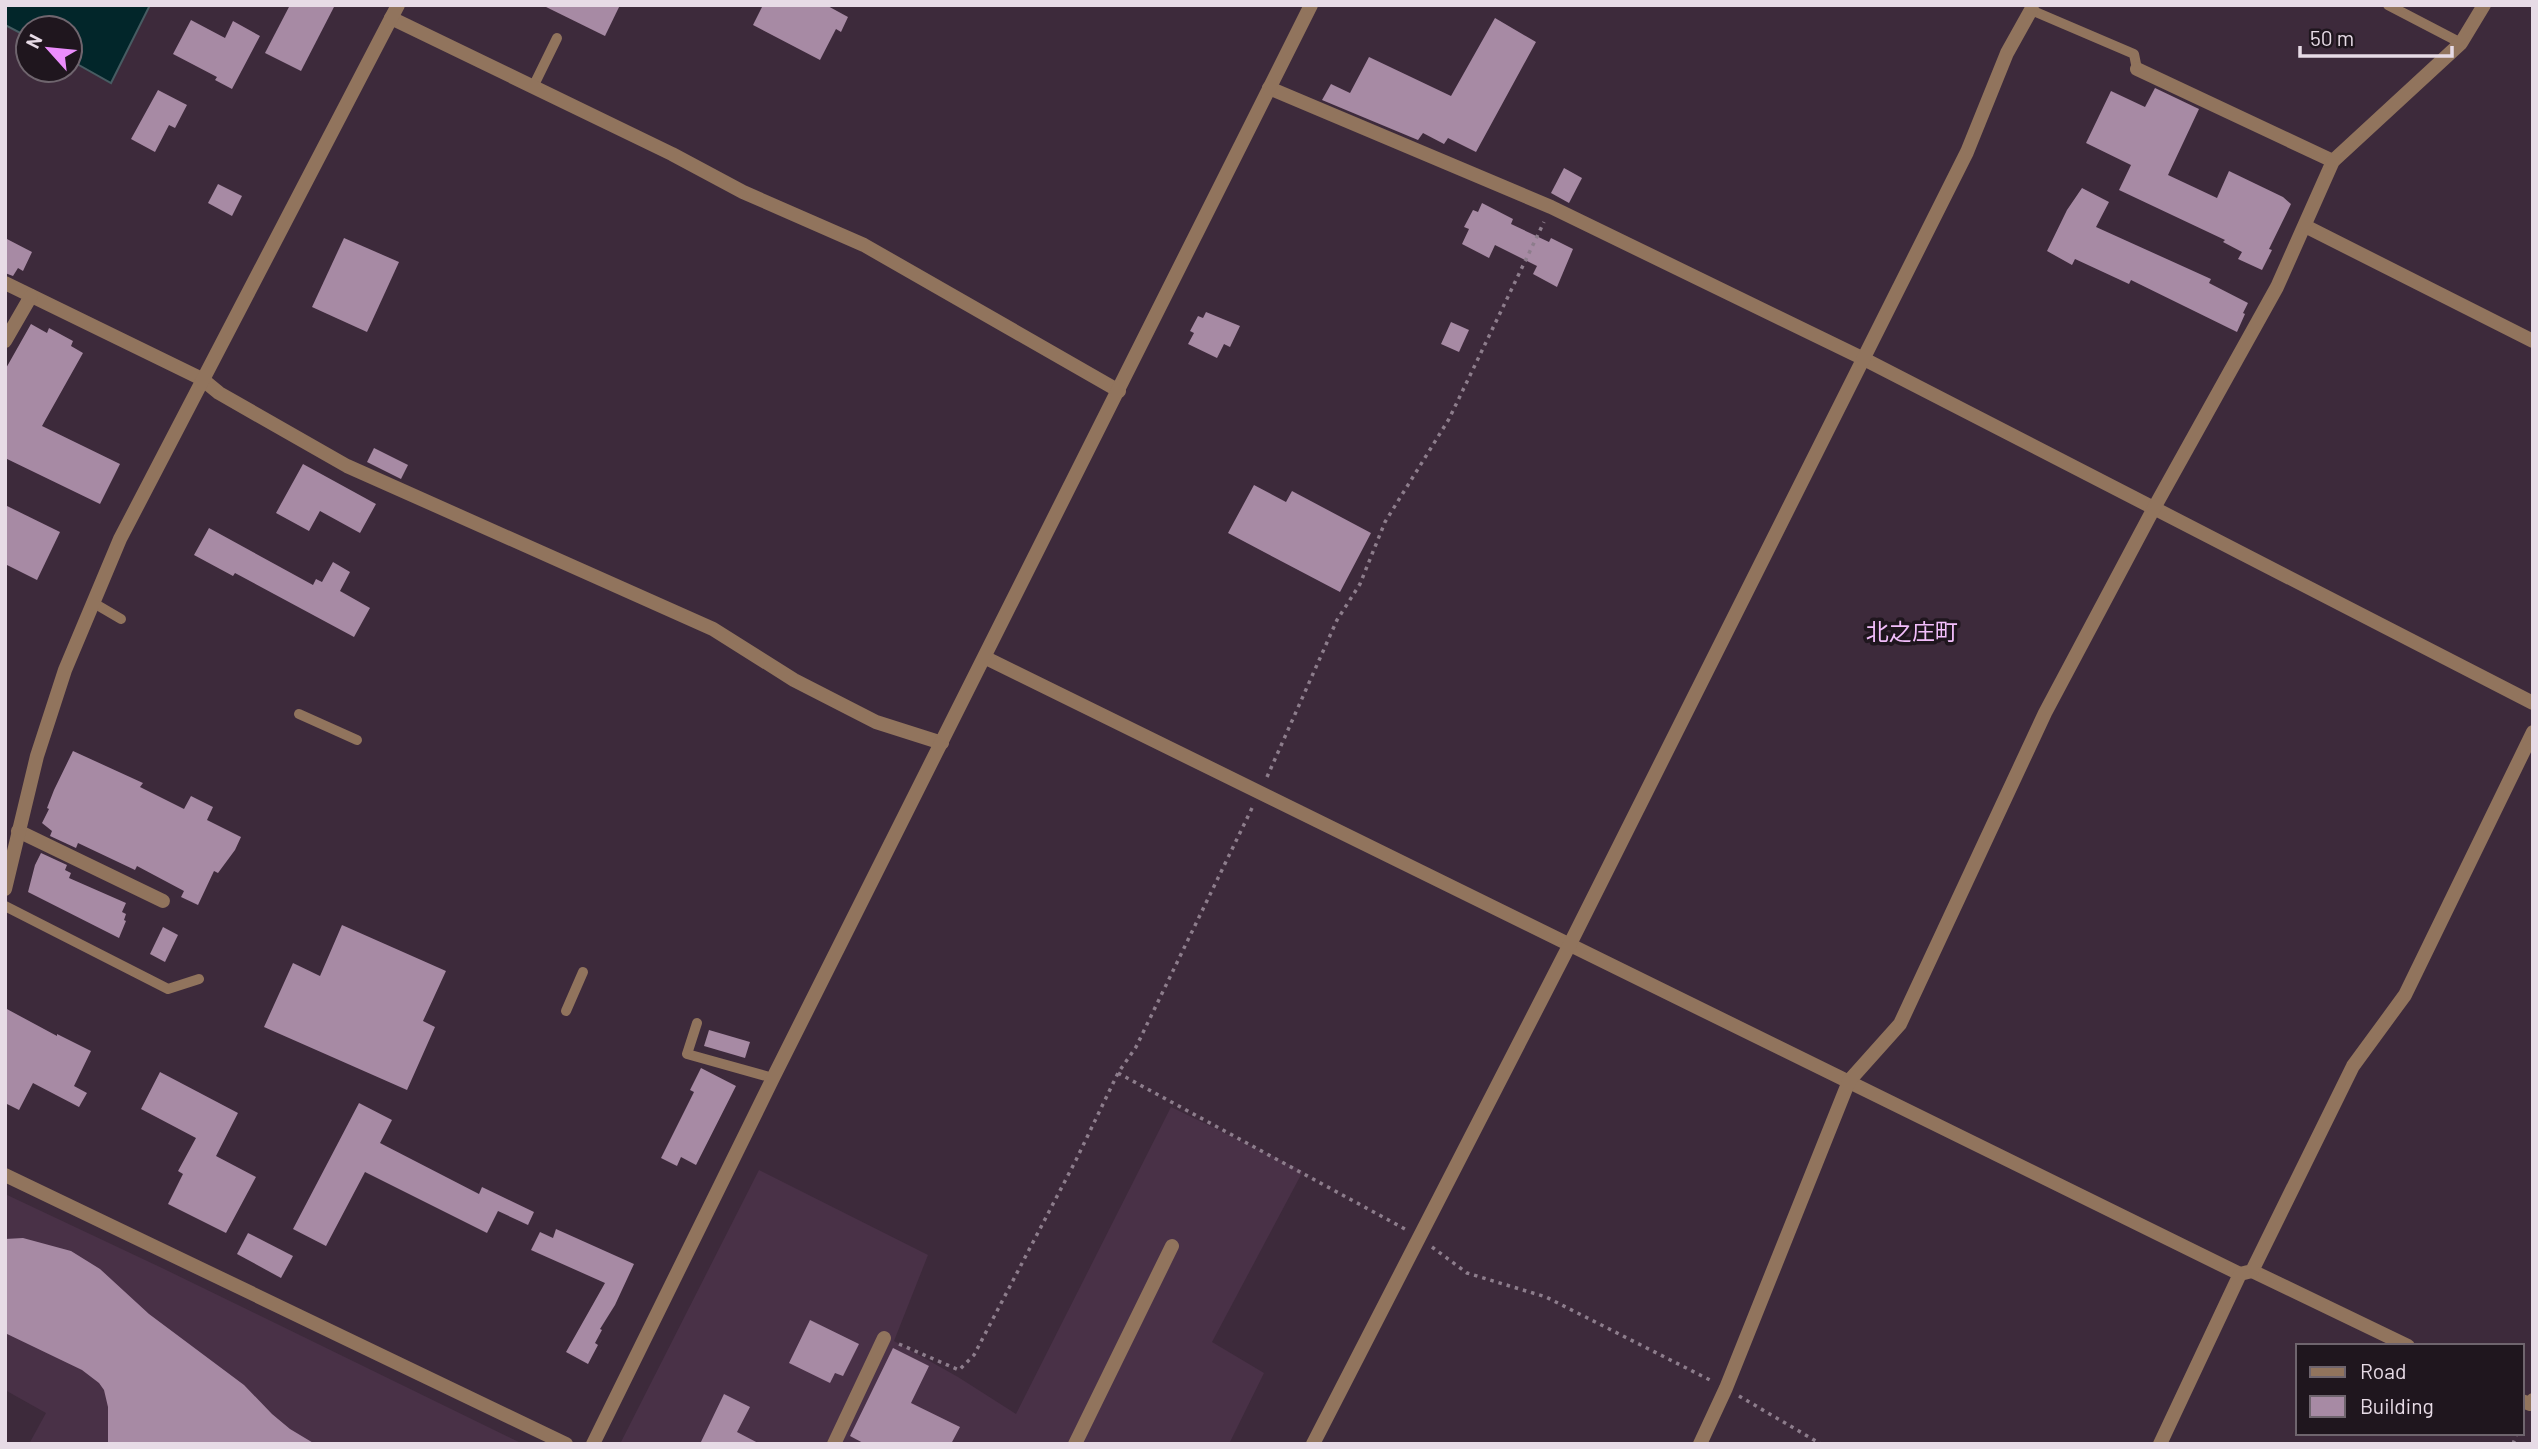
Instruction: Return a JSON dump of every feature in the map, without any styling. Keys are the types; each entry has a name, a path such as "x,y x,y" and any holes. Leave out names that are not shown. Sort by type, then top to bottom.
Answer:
{"street":[{"path":"593,1444 773,1078 986,658 1311,5"},
{"path":"1700,1444 1726,1388 1849,1081 1900,1024 2045,713 2154,508 2277,288 2333,161 2461,43 2484,5"},
{"path":"1313,1444 1570,944 1967,152 2007,53 2033,8"},
{"path":"5,889 37,756 65,670 92,602 120,539 394,11 533,87 672,154 743,192 864,245 1119,391"},
{"path":"2137,69 2333,161"},
{"path":"1269,88 1551,207 1862,358 2533,702"},
{"path":"2305,226 2533,341"},
{"path":"5,283 202,379 219,393 347,466 713,629 794,680 876,722 942,743"},
{"path":"5,341 31,296"},
{"path":"986,658 1849,1081 2246,1272 2404,1344"},
{"path":"2160,1444 2353,1066 2405,995 2533,732"},
{"path":"19,831 163,901"},
{"path":"5,1175 566,1444"},
{"path":"1075,1444 1172,1246"},
{"path":"834,1444 884,1338"}],"lane":[{"path":"2388,5 2461,43"},
{"path":"2033,8 2134,54 2137,69"},
{"path":"533,87 557,38"},
{"path":"92,602 121,619"},
{"path":"299,714 357,740"},
{"path":"5,906 168,989 199,979"},
{"path":"566,1012 583,972"},
{"path":"697,1023 687,1054 773,1078"}],"path":[{"path":"884,1338 959,1370 974,1355 1076,1160 1118,1073 1136,1047 1260,793 1337,620 1360,584 1385,522 1449,419 1551,207"},
{"path":"1118,1073 1420,1238 1467,1273 1546,1297 1726,1388 1821,1444"}],"shaded area":[{"path":"5,5 150,5 111,83 84,68 84,14 14,14 14,30 5,25"},
{"path":"1171,1107 1303,1171 1212,1342 1264,1373 1229,1444 620,1444 759,1170 928,1255 894,1341 1016,1414"},
{"path":"5,1194 523,1444 29,1444 46,1413 5,1390"}],"building":[{"path":"290,5 335,5 301,71 265,53"},
{"path":"542,5 620,5 605,36"},
{"path":"763,5 826,5 848,17 841,32 836,29 820,60 753,25"},
{"path":"1495,18 1536,42 1476,152 1448,138 1444,144 1423,133 1418,140 1322,100 1331,84 1350,93 1369,57 1451,96"},
{"path":"191,20 225,38 233,21 260,36 232,89 215,80 217,77 173,54"},
{"path":"2155,88 2199,109 2168,175 2217,198 2229,171 2283,197 2291,204 2262,270 2238,259 2242,252 2223,242 2225,240 2119,190 2131,165 2086,143 2111,91 2145,107"},
{"path":"158,90 187,105 175,128 169,125 155,152 131,139"},
{"path":"1564,168 1582,178 1569,203 1551,193"},
{"path":"218,184 242,196 232,216 208,203"},
{"path":"2082,188 2109,202 2096,227 2211,279 2209,283 2248,303 2237,332 2131,280 2129,284 2075,259 2072,265 2047,251 2067,210"},
{"path":"1482,203 1513,219 1511,224 1549,242 1551,238 1573,249 1557,287 1533,274 1537,266 1495,245 1489,258 1462,244 1469,229 1464,227 1473,210 1478,212"},
{"path":"5,238 32,252 23,271 18,268 13,276 5,273"},
{"path":"344,238 399,262 367,332 312,307"},
{"path":"1206,312 1240,326 1230,347 1224,344 1217,358 1188,344 1194,333 1190,331 1198,316 1203,318"},
{"path":"1451,322 1469,330 1459,352 1441,344"},
{"path":"31,324 47,333 49,328 73,341 71,346 83,353 42,426 120,464 100,504 5,458 5,370"},
{"path":"374,448 408,465 401,479 367,462"},
{"path":"303,464 376,504 360,533 320,511 309,531 276,513"},
{"path":"1254,485 1286,502 1292,491 1371,533 1340,592 1228,533"},
{"path":"5,505 60,532 37,580 5,564"},
{"path":"209,528 313,585 316,579 322,582 333,562 350,572 340,591 370,608 354,637 235,573 233,576 194,555"},
{"path":"73,751 143,783 140,787 184,809 191,796 213,807 207,820 241,837 218,873 214,871 198,905 181,897 184,891 137,866 135,870 78,843 76,848 50,836 52,831 42,823"},
{"path":"41,853 67,865 65,870 71,873 69,878 126,903 122,912 126,914 126,921 119,938 28,892"},
{"path":"342,925 446,971 423,1021 435,1027 407,1090 264,1027 293,963 320,976"},
{"path":"163,927 178,935 165,962 150,954"},
{"path":"5,1008 91,1051 74,1086 87,1093 79,1107 33,1083 19,1110 5,1103"},
{"path":"709,1030 750,1042 745,1058 704,1046"},
{"path":"701,1068 736,1086 696,1165 681,1157 677,1166 661,1158 694,1092 690,1090"},
{"path":"160,1072 238,1113 216,1156 256,1177 226,1233 168,1204 183,1174 178,1171 196,1138 141,1109"},
{"path":"359,1103 392,1120 380,1143 479,1194 482,1187 534,1212 528,1225 498,1211 487,1233 365,1172 326,1246 293,1229"},
{"path":"556,1229 634,1264 615,1305 600,1329 602,1330 595,1343 598,1345 588,1364 566,1352 605,1283 531,1250 540,1232 553,1238"},
{"path":"248,1233 293,1256 281,1278 237,1254"},
{"path":"23,1238 71,1251 100,1269 149,1314 244,1385 290,1429 315,1444 108,1444 108,1407 104,1390 99,1383 82,1370 5,1333 5,1239"},
{"path":"810,1320 859,1344 843,1376 835,1373 830,1383 789,1363"},
{"path":"893,1348 929,1366 911,1403 960,1427 951,1444 865,1444 850,1436"},
{"path":"724,1394 750,1407 737,1432 760,1444 700,1444"}],"district":[{"name":"北之庄町","path":"1912,632"}]}
